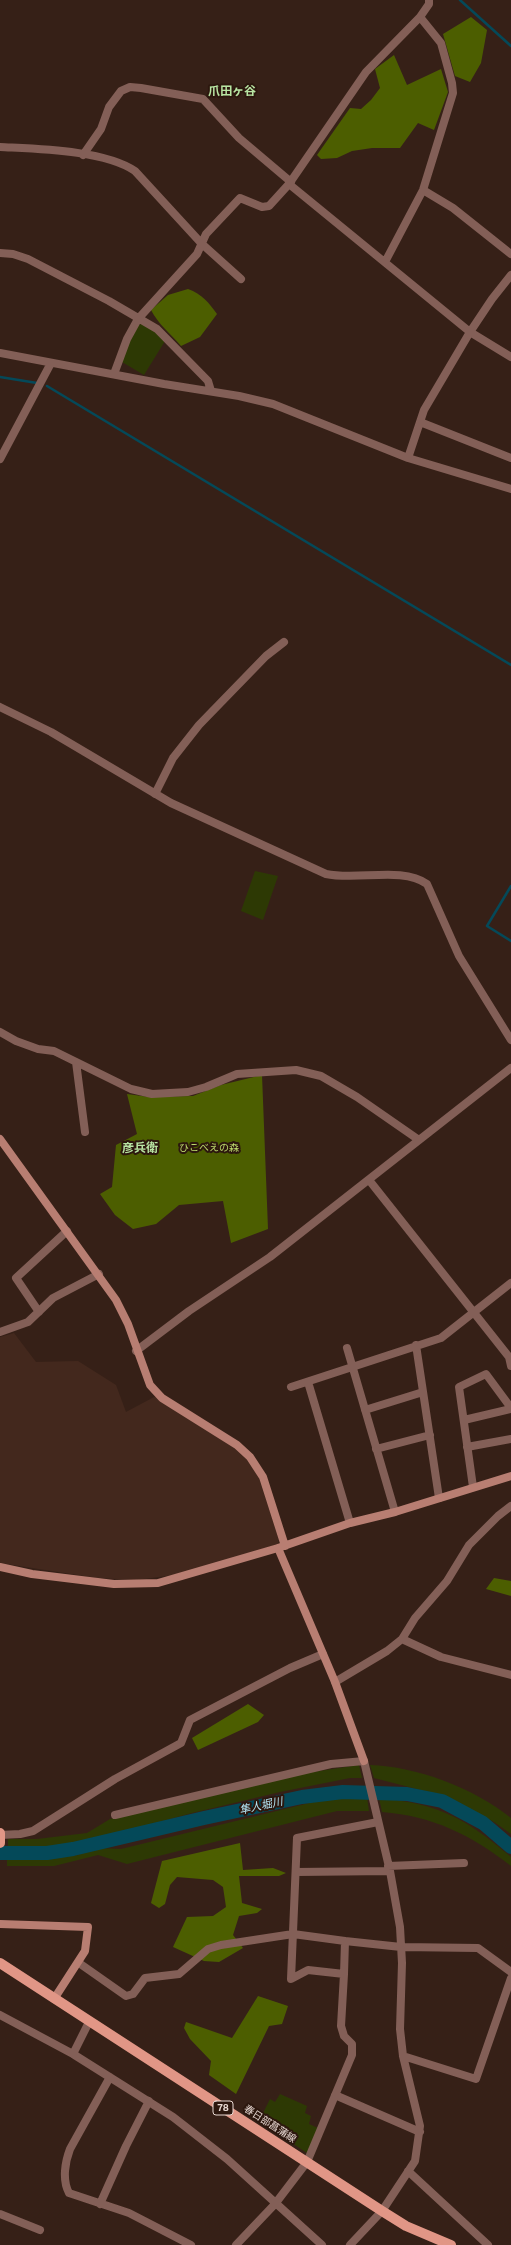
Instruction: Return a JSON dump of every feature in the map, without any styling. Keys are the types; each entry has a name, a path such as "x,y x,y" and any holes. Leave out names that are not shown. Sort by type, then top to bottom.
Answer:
{"main road":[{"path":"0,1834 0,1843"},
{"name":"春日部菖蒲線","path":"0,1963 382,2211 416,2231 451,2245"}],"street":[{"path":"114,374 127,339 138,319 197,254 206,234 240,198 262,207 269,206 290,183 366,72 420,17 429,4 429,0"},
{"path":"385,262 423,190 453,94 452,83 441,43 420,17"},
{"path":"83,155 101,129 109,107 121,91 130,87 141,88 203,99 239,138 290,183 470,332 511,357"},
{"path":"0,147 50,150 83,155 128,166 135,171 202,244 241,279"},
{"path":"423,190 453,208 511,254"},
{"path":"0,253 13,254 28,259 157,329 208,381 211,391"},
{"path":"408,458 424,410 470,332 492,299 511,275"},
{"path":"0,353 211,391 273,404 408,458 507,488 511,482"},
{"path":"0,459 51,363"},
{"path":"420,422 510,455"},
{"path":"155,794 173,758 198,725 266,656 284,642"},
{"path":"0,707 51,732 171,803 326,874 340,878 404,875 418,878 427,884 460,956 511,1040"},
{"path":"0,1032 16,1041 38,1049 54,1051 131,1089 152,1094 188,1092 206,1087 237,1074 296,1070 321,1076 357,1097 419,1140"},
{"path":"76,1062 85,1132"},
{"path":"136,1351 189,1311 270,1257 511,1068"},
{"path":"0,1140 99,1274 122,1312 150,1385 162,1398 237,1445 250,1457 262,1476 282,1547 364,1761 389,1868 400,1928 400,2028 403,2056 418,2116 420,2132 415,2160 382,2211 350,2245"},
{"path":"369,1180 509,1357 511,1366"},
{"path":"39,1312 16,1278 67,1231"},
{"path":"0,1332 28,1322 53,1298 99,1274"},
{"path":"291,1387 441,1338 511,1283"},
{"path":"416,1345 439,1498"},
{"path":"347,1348 396,1512"},
{"path":"464,1420 511,1409 486,1374 459,1387 473,1487"},
{"path":"308,1382 350,1523"},
{"path":"365,1410 423,1392"},
{"path":"376,1448 430,1435"},
{"path":"467,1448 511,1439"},
{"path":"0,1567 32,1574 114,1584 158,1583 282,1547 350,1523 396,1512 511,1476"},
{"path":"335,1682 387,1651 402,1639 416,1618 447,1581 469,1545 498,1516 511,1506"},
{"path":"402,1639 441,1657 511,1675"},
{"path":"0,1834 20,1834 33,1831 115,1779 181,1743 190,1720 290,1668 323,1654"},
{"path":"115,1814 330,1764 364,1761"},
{"path":"344,1974 308,1970 291,1979 297,1838 378,1818"},
{"path":"296,1872 464,1863"},
{"path":"0,1924 88,1927 85,1951 79,1964 54,1999"},
{"path":"79,1964 126,1996 133,1994 145,1978 179,1974 208,1949 221,1945 293,1934 401,1947 478,1948 511,1972"},
{"path":"236,2245 275,2204 307,2162 352,2055 352,2044 344,2036 341,2026 345,1941"},
{"path":"403,2056 476,2079 511,1978"},
{"path":"0,2015 73,2054 149,2101 210,2145 322,2245"},
{"path":"73,2054 89,2022"},
{"path":"110,2077 66,2158 65,2186 69,2193 129,2213 191,2245"},
{"path":"335,2095 420,2132"},
{"path":"100,2204 126,2146 149,2101"},
{"path":"408,2171 488,2245"},
{"path":"0,2214 40,2230"}],"shaded area":[{"path":"14,1333 36,1362 78,1361 116,1385 126,1412 156,1396 236,1448 248,1459 259,1478 279,1540 278,1544 182,1574 136,1580 97,1578 0,1563 0,1337"}],"green space":[{"path":"471,17 487,30 481,63 470,82 455,76 443,34"},
{"path":"394,55 407,85 441,69 448,92 434,130 418,123 400,148 372,148 352,151 337,158 321,159 317,155 350,108 361,109 371,100 380,88 375,69"},
{"path":"188,289 205,299 217,314 200,337 181,346 161,324 151,310 168,295"},
{"path":"142,324 155,330 165,341 144,375 122,362 128,343 138,325"},
{"path":"255,871 278,876 263,920 241,911"},
{"name":"ひこべえの森","path":"262,1075 268,1229 231,1243 223,1201 179,1205 156,1224 133,1229 115,1215 100,1194 112,1187 116,1145 137,1134 127,1094 149,1097 193,1096 221,1085"},
{"path":"494,1578 511,1581 511,1596 486,1589"},
{"path":"248,1704 264,1715 258,1722 198,1750 192,1738"},
{"path":"359,1765 362,1778 350,1778 280,1792 192,1813 82,1843 52,1846 8,1847 8,1839 37,1839 87,1833 110,1819 293,1775"},
{"path":"370,1765 388,1766 407,1770 445,1781 463,1789 497,1807 511,1818 511,1834 494,1822 444,1796 374,1778"},
{"path":"367,1797 369,1811 337,1811 127,1864 98,1855 54,1866 7,1866 7,1857 43,1859 78,1855 98,1848 121,1849 330,1798"},
{"path":"379,1798 419,1804 451,1815 480,1832 511,1857 511,1866 481,1845 451,1829 418,1818 382,1812"},
{"path":"240,1843 243,1870 273,1868 286,1873 279,1876 239,1876 242,1903 262,1909 257,1913 239,1916 233,1935 243,1948 219,1962 204,1961 173,1947 187,1917 213,1916 226,1907 223,1887 213,1880 177,1877 170,1885 165,1904 159,1908 151,1903 162,1861"},
{"path":"258,1996 288,2006 282,2024 269,2026 236,2094 209,2075 211,2061 190,2039 184,2028 186,2022 232,2038"},
{"path":"280,2094 307,2106 305,2113 311,2116 309,2124 318,2128 307,2153 265,2125 267,2121 261,2117 270,2099 275,2102"}],"waterway":[{"path":"460,0 511,46"},
{"path":"0,377 37,383"},
{"path":"47,386 511,665"},
{"path":"511,886 487,926 511,941"},
{"name":"隼人堀川","path":"0,1853 47,1853 73,1849 204,1818 302,1797 343,1792 407,1794 442,1801 483,1823 511,1847"}],"district":[{"name":"爪田ヶ谷","path":"232,91"},
{"name":"彦兵衛","path":"140,1148"}]}
